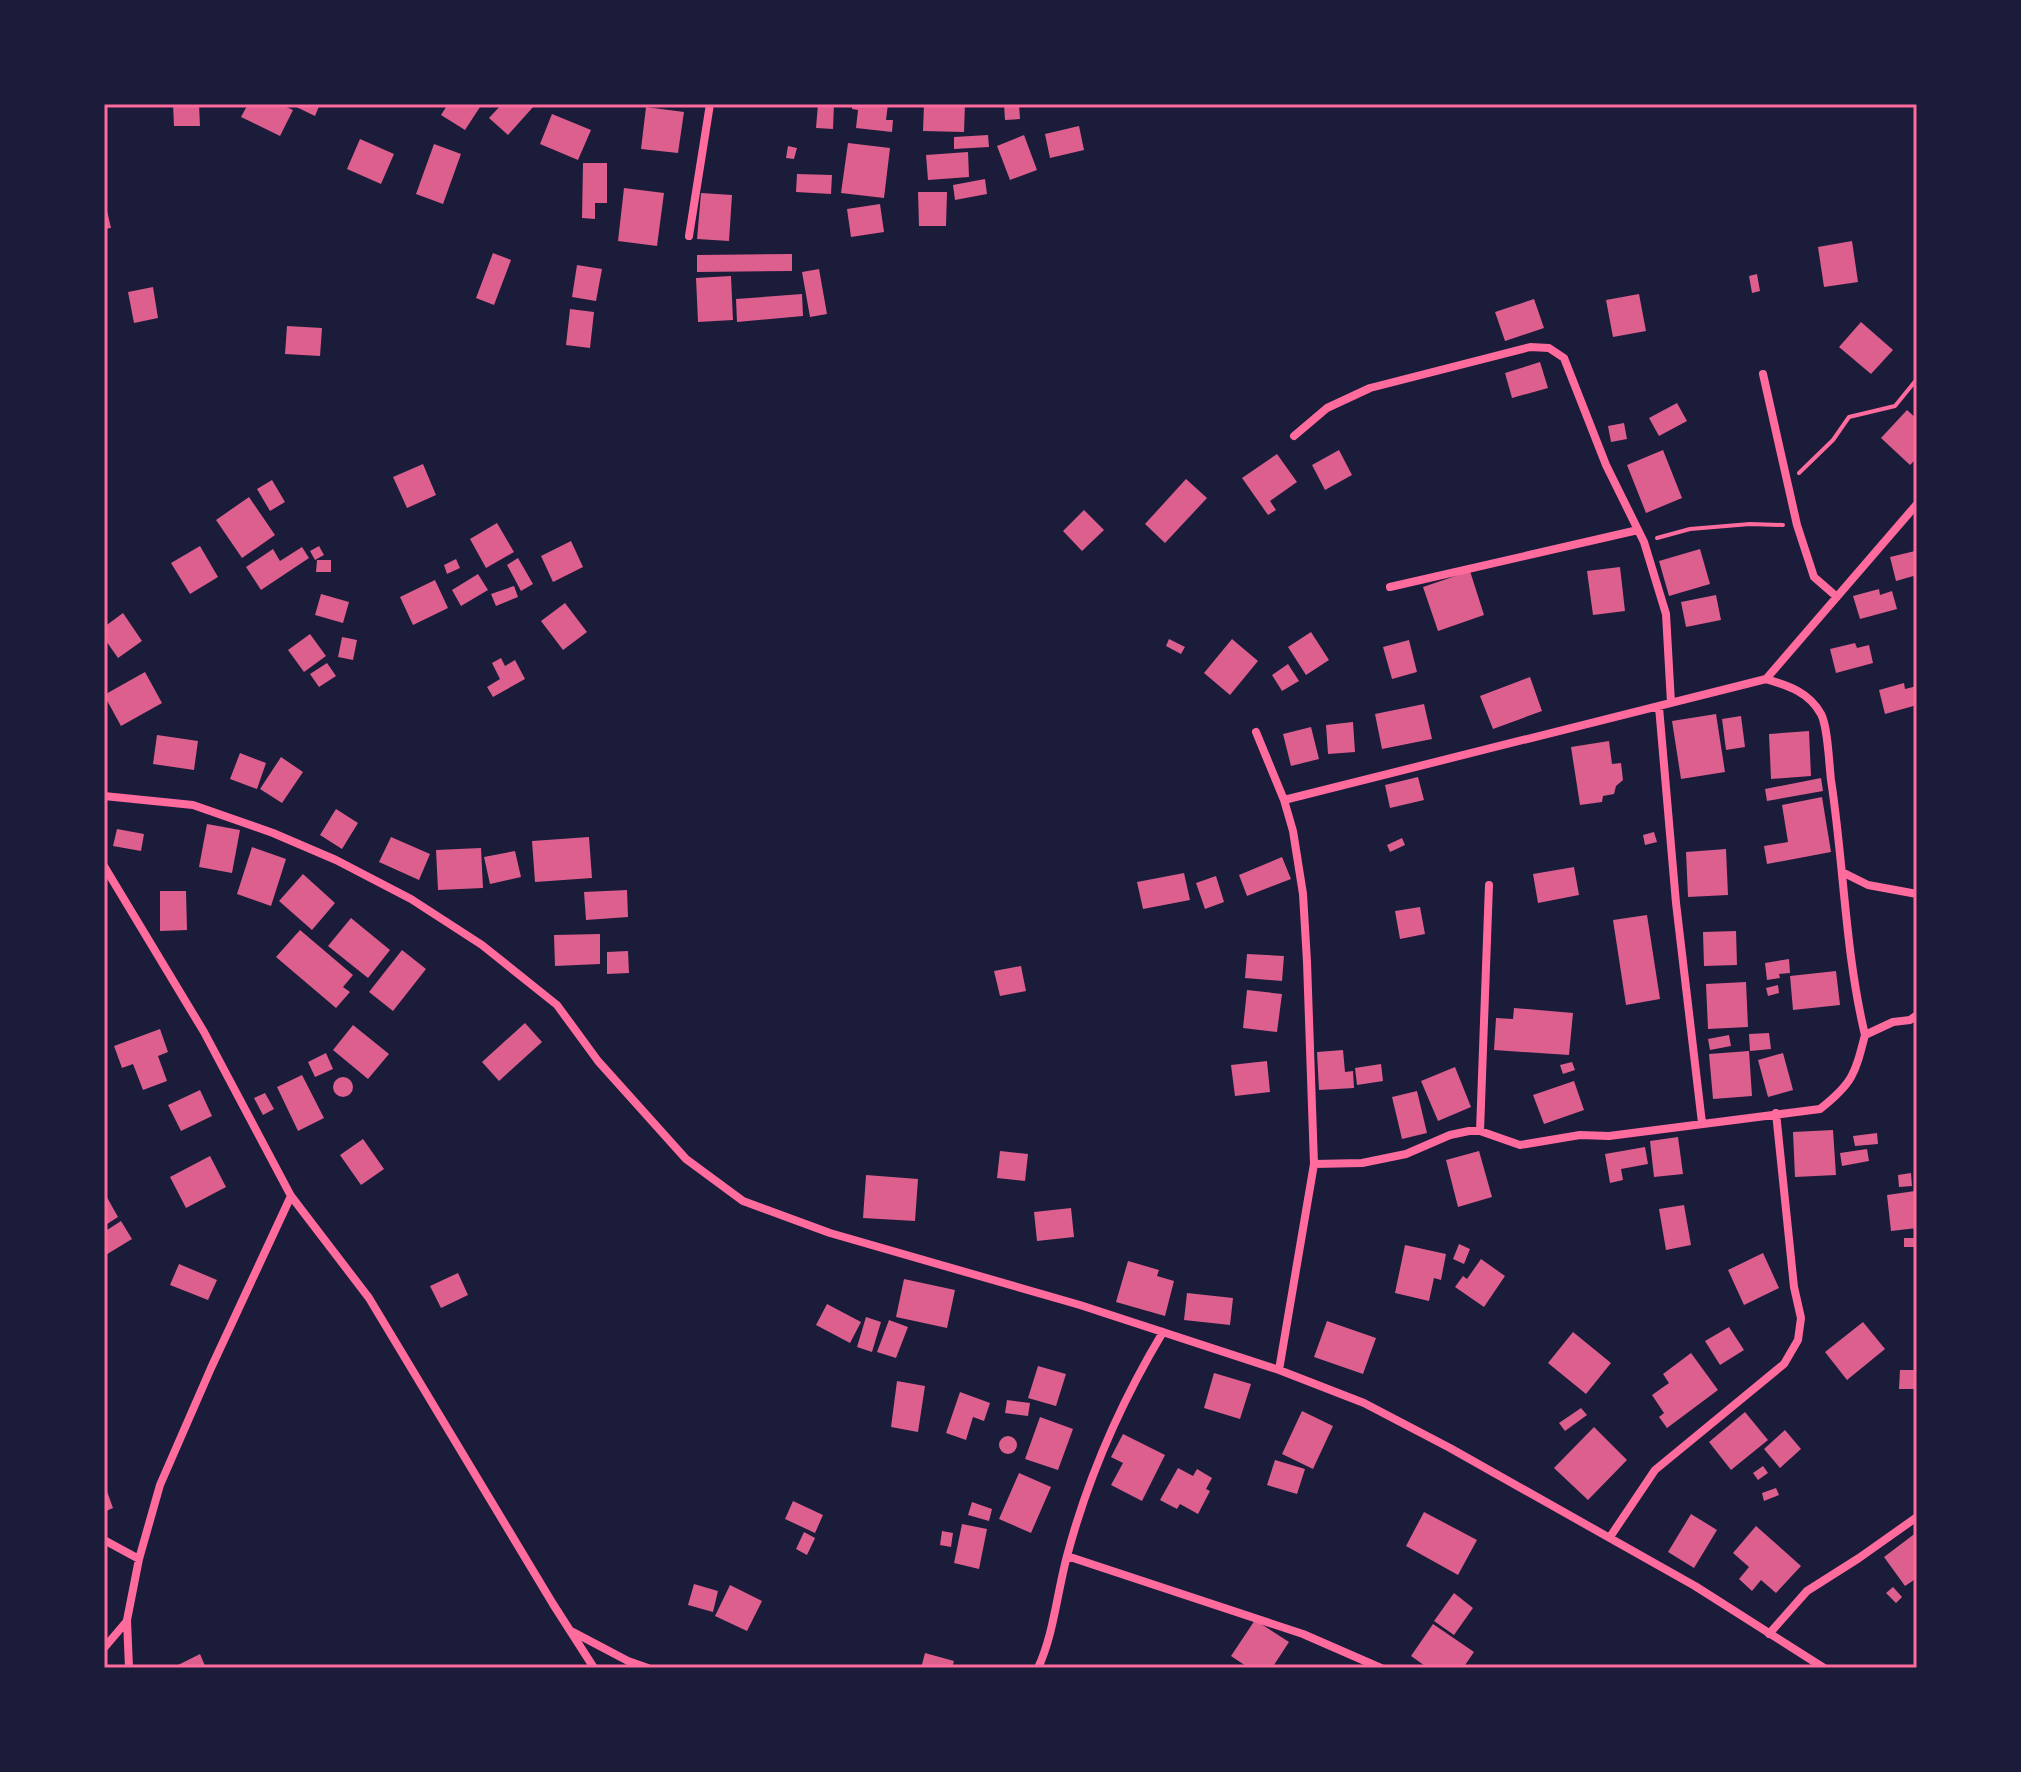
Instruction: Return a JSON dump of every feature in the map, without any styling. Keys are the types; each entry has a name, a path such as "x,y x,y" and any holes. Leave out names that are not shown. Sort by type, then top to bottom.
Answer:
{"street":[{"path":"689,236 710,104"},
{"path":"1294,436 1327,408 1370,388 1530,347 1549,348 1564,358 1606,465 1644,542 1666,614 1671,703"},
{"path":"1763,374 1797,525 1814,577 1837,597"},
{"path":"1766,679 1917,504"},
{"path":"1390,587 1638,530"},
{"path":"1284,800 1766,679 1790,687 1809,696 1822,717 1856,998 1865,1035 1857,1069 1842,1091 1820,1109 1609,1136 1580,1135 1520,1145 1480,1131 1469,1131 1450,1135 1406,1154 1362,1163 1314,1164"},
{"path":"1659,707 1676,903 1702,1123"},
{"path":"1256,732 1284,800 1293,831 1303,894 1307,962 1314,1164 1279,1370"},
{"path":"104,796 193,805 273,833 411,899 482,945 557,1005 598,1061 686,1159 743,1201 830,1233 1080,1305 1279,1370 1364,1403 1610,1537 1695,1586 1824,1668"},
{"path":"104,866 204,1032 291,1196 369,1298 594,1668"},
{"path":"1842,872 1868,885 1917,894"},
{"path":"1480,1131 1489,885"},
{"path":"1865,1035 1917,1015"},
{"path":"1610,1537 1655,1470 1784,1364 1798,1340 1801,1318 1794,1287 1776,1113"},
{"path":"129,1668 127,1620 139,1559 160,1485 291,1196"},
{"path":"1038,1668 1067,1556 1096,1464 1138,1374 1163,1332"},
{"path":"1769,1634 1807,1591 1917,1517"},
{"path":"104,1540 139,1559"},
{"path":"1067,1556 1303,1634 1381,1668"},
{"path":"104,1648 127,1620"},
{"path":"572,1631 628,1661 648,1668"}],"path":[{"path":"1788,483 1833,440 1849,417 1895,406 1917,379"},
{"path":"1644,542 1690,529 1750,524 1797,525"}],"building":[{"path":"173,104 199,104 200,126 174,126"},
{"path":"248,104 280,104 293,110 280,136 241,117"},
{"path":"290,104 320,104 315,116"},
{"path":"448,104 482,104 465,130 441,115"},
{"path":"502,104 534,106 508,135 489,118"},
{"path":"818,104 834,104 833,129 816,128"},
{"path":"852,104 888,104 886,120 893,120 892,132 856,128 858,110 852,109"},
{"path":"924,104 965,104 964,132 923,131"},
{"path":"1004,104 1019,104 1020,119 1005,120"},
{"path":"646,107 684,112 678,153 641,149"},
{"path":"552,114 591,130 578,160 540,144"},
{"path":"1079,126 1084,150 1050,158 1045,134"},
{"path":"988,135 989,147 954,149 954,137"},
{"path":"1024,135 1037,170 1010,180 997,146"},
{"path":"360,139 394,154 381,184 347,169"},
{"path":"848,143 890,148 884,198 841,193"},
{"path":"434,144 461,154 443,204 416,194"},
{"path":"788,146 797,148 794,159 786,158"},
{"path":"968,152 969,177 928,180 926,155"},
{"path":"583,163 607,163 607,203 595,203 595,219 582,218"},
{"path":"797,174 832,175 831,194 796,192"},
{"path":"985,179 987,194 955,200 953,185"},
{"path":"624,188 664,193 657,246 618,241"},
{"path":"918,192 947,192 946,226 919,226"},
{"path":"701,193 732,195 729,241 697,239"},
{"path":"104,202 111,228 104,229"},
{"path":"880,204 884,232 851,237 847,209"},
{"path":"1852,241 1858,282 1824,287 1818,247"},
{"path":"493,253 511,260 494,305 476,298"},
{"path":"792,254 792,271 697,272 697,255"},
{"path":"577,265 602,269 596,301 572,297"},
{"path":"819,269 827,314 810,317 802,272"},
{"path":"1757,274 1760,291 1752,293 1749,276"},
{"path":"731,276 733,320 698,322 696,278"},
{"path":"153,287 158,318 134,323 128,292"},
{"path":"802,294 803,316 737,322 736,299"},
{"path":"1639,294 1646,331 1613,337 1606,300"},
{"path":"1534,299 1544,328 1505,341 1495,312"},
{"path":"570,309 594,312 590,348 566,345"},
{"path":"1861,322 1893,350 1871,374 1839,347"},
{"path":"287,326 322,328 320,356 285,354"},
{"path":"1540,362 1548,388 1512,398 1505,373"},
{"path":"1677,403 1687,421 1659,436 1649,418"},
{"path":"1907,410 1917,419 1917,458 1910,465 1881,438"},
{"path":"1624,423 1627,439 1611,442 1608,426"},
{"path":"1339,450 1352,475 1325,490 1312,465"},
{"path":"1663,450 1682,498 1646,513 1627,465"},
{"path":"1277,454 1297,482 1270,501 1276,510 1268,515 1242,478"},
{"path":"423,464 436,495 407,508 393,477"},
{"path":"1186,479 1207,498 1165,543 1145,524"},
{"path":"272,480 285,502 270,511 257,489"},
{"path":"249,497 275,535 242,558 216,520"},
{"path":"1084,510 1104,530 1082,551 1063,531"},
{"path":"497,523 514,552 486,568 470,539"},
{"path":"571,541 583,567 553,582 541,556"},
{"path":"200,546 218,577 190,594 171,563"},
{"path":"319,546 324,555 315,560 310,551"},
{"path":"302,547 309,558 261,590 246,567 273,549 280,561"},
{"path":"1700,549 1710,584 1669,596 1659,561"},
{"path":"1915,551 1917,575 1896,581 1890,557"},
{"path":"518,558 533,584 521,591 507,565"},
{"path":"456,559 460,568 447,574 444,565"},
{"path":"317,560 331,560 331,572 316,572"},
{"path":"1620,567 1625,611 1593,615 1587,571"},
{"path":"1470,571 1484,615 1438,631 1423,587"},
{"path":"478,574 488,590 461,606 452,590"},
{"path":"435,580 448,608 413,625 400,597"},
{"path":"514,586 518,597 496,606 491,594"},
{"path":"1879,589 1880,595 1892,591 1897,609 1860,619 1853,596"},
{"path":"321,594 349,602 343,623 315,615"},
{"path":"1716,595 1721,620 1686,627 1681,602"},
{"path":"565,603 587,632 563,650 541,621"},
{"path":"123,613 142,641 118,658 104,638 104,627"},
{"path":"1311,632 1329,660 1306,675 1288,647"},
{"path":"310,634 326,656 304,672 288,650"},
{"path":"342,637 357,640 353,660 338,657"},
{"path":"1169,639 1185,647 1181,654 1166,646"},
{"path":"1232,639 1258,661 1230,695 1204,673"},
{"path":"1409,640 1417,672 1392,679 1383,647"},
{"path":"1855,643 1857,648 1869,645 1873,663 1836,673 1830,649"},
{"path":"501,658 505,666 515,660 525,679 493,697 487,687 500,679 492,663"},
{"path":"327,663 336,676 319,687 310,674"},
{"path":"1288,664 1299,681 1282,691 1272,675"},
{"path":"145,672 162,703 121,726 104,695"},
{"path":"1530,677 1542,711 1493,729 1480,696"},
{"path":"1904,683 1905,689 1917,686 1917,705 1885,714 1879,690"},
{"path":"1424,704 1432,739 1382,749 1375,714"},
{"path":"1716,714 1725,772 1681,779 1672,721"},
{"path":"1741,716 1745,747 1726,750 1722,719"},
{"path":"1353,722 1355,752 1328,754 1326,725"},
{"path":"1311,727 1319,759 1291,766 1283,734"},
{"path":"1809,731 1811,776 1771,779 1769,734"},
{"path":"157,735 198,741 194,770 153,764"},
{"path":"1609,741 1612,764 1621,763 1623,780 1616,786 1614,794 1603,796 1602,802 1580,805 1571,747"},
{"path":"240,753 266,763 257,789 230,779"},
{"path":"281,757 303,772 282,803 260,789"},
{"path":"1418,777 1424,800 1390,808 1385,785"},
{"path":"1821,778 1823,791 1767,801 1765,789"},
{"path":"1822,797 1831,852 1767,864 1764,846 1788,842 1782,805"},
{"path":"336,809 358,823 342,849 320,835"},
{"path":"207,824 240,830 232,873 199,867"},
{"path":"117,829 144,834 141,851 113,846"},
{"path":"1654,832 1657,842 1645,845 1643,835"},
{"path":"391,837 430,854 419,880 379,862"},
{"path":"589,837 592,878 535,882 532,841"},
{"path":"1402,838 1405,845 1390,852 1387,845"},
{"path":"252,847 286,859 271,906 237,894"},
{"path":"481,848 483,888 438,890 436,850"},
{"path":"1726,849 1728,895 1688,897 1686,852"},
{"path":"515,851 521,877 490,884 484,857"},
{"path":"1282,857 1291,879 1247,896 1239,875"},
{"path":"1574,867 1579,895 1538,903 1533,874"},
{"path":"1184,873 1190,900 1143,909 1137,882"},
{"path":"303,874 335,903 312,930 279,901"},
{"path":"1216,876 1224,902 1205,909 1196,883"},
{"path":"627,890 628,917 586,920 584,892"},
{"path":"160,891 186,891 187,930 160,931"},
{"path":"1420,907 1425,934 1400,939 1395,911"},
{"path":"1647,915 1660,999 1626,1005 1613,920"},
{"path":"351,918 390,950 368,978 328,946"},
{"path":"300,930 353,975 343,987 350,992 336,1008 276,957"},
{"path":"1736,931 1737,965 1704,966 1703,932"},
{"path":"600,934 600,964 555,966 554,935"},
{"path":"402,950 426,969 393,1011 369,992"},
{"path":"628,951 629,973 607,974 607,952"},
{"path":"1247,954 1284,956 1282,981 1245,978"},
{"path":"1789,959 1790,973 1767,980 1765,963"},
{"path":"1021,966 1026,991 1000,996 994,971"},
{"path":"1836,971 1840,1005 1793,1010 1790,976"},
{"path":"1746,982 1748,1027 1708,1029 1706,984"},
{"path":"1778,985 1779,993 1768,996 1766,988"},
{"path":"1247,990 1282,994 1277,1032 1243,1028"},
{"path":"1514,1008 1573,1013 1569,1055 1494,1050 1496,1018 1513,1019"},
{"path":"525,1023 542,1042 499,1081 482,1062"},
{"path":"353,1025 389,1054 368,1079 333,1050"},
{"path":"160,1029 168,1052 158,1056 167,1081 143,1090 133,1064 122,1068 114,1046"},
{"path":"1769,1033 1771,1049 1750,1051 1749,1034"},
{"path":"1729,1035 1731,1046 1710,1050 1708,1039"},
{"path":"1343,1050 1345,1072 1353,1071 1354,1088 1319,1090 1317,1052"},
{"path":"1749,1051 1752,1096 1713,1099 1709,1054"},
{"path":"326,1053 333,1069 315,1077 308,1062"},
{"path":"1783,1053 1793,1090 1768,1097 1758,1060"},
{"path":"1267,1061 1270,1092 1235,1096 1231,1065"},
{"path":"1572,1062 1575,1070 1563,1074 1560,1065"},
{"path":"1381,1064 1383,1081 1357,1085 1355,1068"},
{"path":"1455,1067 1471,1107 1438,1121 1421,1081"},
{"path":"302,1075 324,1118 298,1131 277,1087"},
{"path":"339,1077 347,1077 353,1087 347,1097 339,1097 333,1091 333,1083"},
{"path":"1574,1081 1584,1110 1544,1124 1533,1095"},
{"path":"200,1090 212,1116 181,1131 168,1105"},
{"path":"1417,1091 1427,1133 1402,1139 1392,1097"},
{"path":"265,1093 274,1109 263,1115 254,1098"},
{"path":"1833,1130 1836,1175 1795,1177 1793,1132"},
{"path":"1877,1133 1878,1144 1855,1146 1853,1136"},
{"path":"1678,1137 1683,1174 1654,1177 1650,1141"},
{"path":"363,1139 384,1169 361,1185 340,1155"},
{"path":"1645,1147 1648,1164 1621,1169 1623,1180 1610,1183 1605,1154"},
{"path":"1867,1149 1869,1161 1842,1166 1840,1153"},
{"path":"1000,1151 1028,1154 1025,1181 997,1178"},
{"path":"1479,1151 1492,1197 1458,1207 1446,1160"},
{"path":"210,1156 226,1187 186,1208 170,1177"},
{"path":"1911,1173 1912,1186 1899,1187 1898,1175"},
{"path":"866,1175 918,1179 915,1221 863,1218"},
{"path":"1915,1191 1917,1228 1891,1231 1887,1195"},
{"path":"104,1192 118,1217 104,1226"},
{"path":"1684,1205 1691,1245 1666,1250 1659,1209"},
{"path":"1071,1208 1074,1237 1037,1241 1034,1212"},
{"path":"121,1221 132,1239 104,1256 104,1232"},
{"path":"1904,1238 1916,1238 1916,1247 1904,1247"},
{"path":"1459,1244 1470,1249 1464,1264 1453,1259"},
{"path":"1405,1245 1446,1254 1441,1280 1434,1278 1429,1301 1395,1293"},
{"path":"1763,1253 1779,1288 1744,1305 1728,1270"},
{"path":"1481,1259 1505,1276 1484,1307 1455,1287 1463,1276 1467,1279"},
{"path":"1128,1261 1159,1270 1157,1276 1174,1281 1165,1316 1116,1302"},
{"path":"179,1264 217,1280 208,1300 170,1285"},
{"path":"458,1273 468,1295 441,1308 430,1286"},
{"path":"904,1279 955,1290 947,1328 896,1317"},
{"path":"1187,1293 1233,1298 1230,1325 1184,1320"},
{"path":"827,1304 861,1322 850,1343 816,1325"},
{"path":"866,1317 881,1322 872,1352 857,1347"},
{"path":"889,1320 908,1327 896,1358 877,1352"},
{"path":"1327,1321 1376,1338 1363,1374 1314,1357"},
{"path":"1863,1322 1885,1349 1847,1380 1825,1352"},
{"path":"1729,1327 1744,1350 1720,1365 1705,1341"},
{"path":"1573,1332 1611,1363 1586,1394 1548,1363"},
{"path":"1691,1353 1718,1390 1667,1428 1659,1417 1664,1413 1652,1395 1669,1383 1663,1374"},
{"path":"1038,1366 1066,1374 1056,1406 1028,1398"},
{"path":"1900,1370 1917,1370 1917,1389 1899,1389"},
{"path":"1214,1373 1251,1384 1240,1419 1204,1408"},
{"path":"897,1381 925,1386 918,1432 891,1427"},
{"path":"960,1392 990,1403 984,1421 973,1417 966,1440 946,1433"},
{"path":"1007,1400 1030,1403 1028,1416 1005,1413"},
{"path":"1581,1408 1587,1415 1565,1431 1559,1423"},
{"path":"1302,1411 1333,1426 1313,1469 1282,1454"},
{"path":"1745,1412 1768,1440 1731,1470 1709,1442"},
{"path":"1040,1417 1073,1429 1058,1470 1025,1459"},
{"path":"1594,1427 1627,1460 1588,1500 1554,1468"},
{"path":"1785,1430 1801,1449 1780,1468 1764,1449"},
{"path":"1123,1434 1165,1455 1142,1501 1111,1485 1123,1463 1111,1457"},
{"path":"1004,1436 1012,1436 1017,1445 1015,1452 1004,1454 999,1449 999,1441"},
{"path":"1275,1460 1305,1469 1297,1494 1267,1485"},
{"path":"1763,1466 1768,1473 1758,1480 1753,1473"},
{"path":"1178,1468 1193,1476 1197,1469 1212,1478 1206,1489 1210,1491 1198,1514 1180,1504 1177,1509 1160,1500"},
{"path":"1019,1473 1051,1487 1031,1533 999,1519"},
{"path":"104,1483 113,1508 104,1512"},
{"path":"1776,1488 1779,1495 1764,1501 1762,1493"},
{"path":"793,1501 823,1515 815,1533 785,1519"},
{"path":"972,1502 992,1509 989,1521 968,1515"},
{"path":"1424,1512 1477,1540 1458,1575 1406,1546"},
{"path":"1691,1514 1717,1530 1694,1568 1668,1552"},
{"path":"962,1524 987,1529 979,1569 954,1563"},
{"path":"1756,1526 1801,1566 1776,1593 1761,1580 1752,1591 1739,1579 1749,1567 1733,1553"},
{"path":"942,1531 953,1533 951,1547 940,1545"},
{"path":"804,1532 815,1538 807,1555 796,1549"},
{"path":"1917,1532 1917,1578 1905,1586 1884,1557"},
{"path":"694,1584 718,1591 713,1612 688,1605"},
{"path":"730,1585 762,1601 747,1631 715,1616"},
{"path":"1893,1587 1902,1597 1896,1603 1886,1593"},
{"path":"1454,1593 1473,1608 1454,1635 1434,1621"},
{"path":"1255,1620 1289,1642 1272,1668 1249,1668 1231,1656"},
{"path":"1433,1624 1474,1652 1463,1668 1428,1668 1411,1656"},
{"path":"925,1653 954,1661 952,1668 921,1668"},
{"path":"200,1654 206,1668 172,1668"}]}
